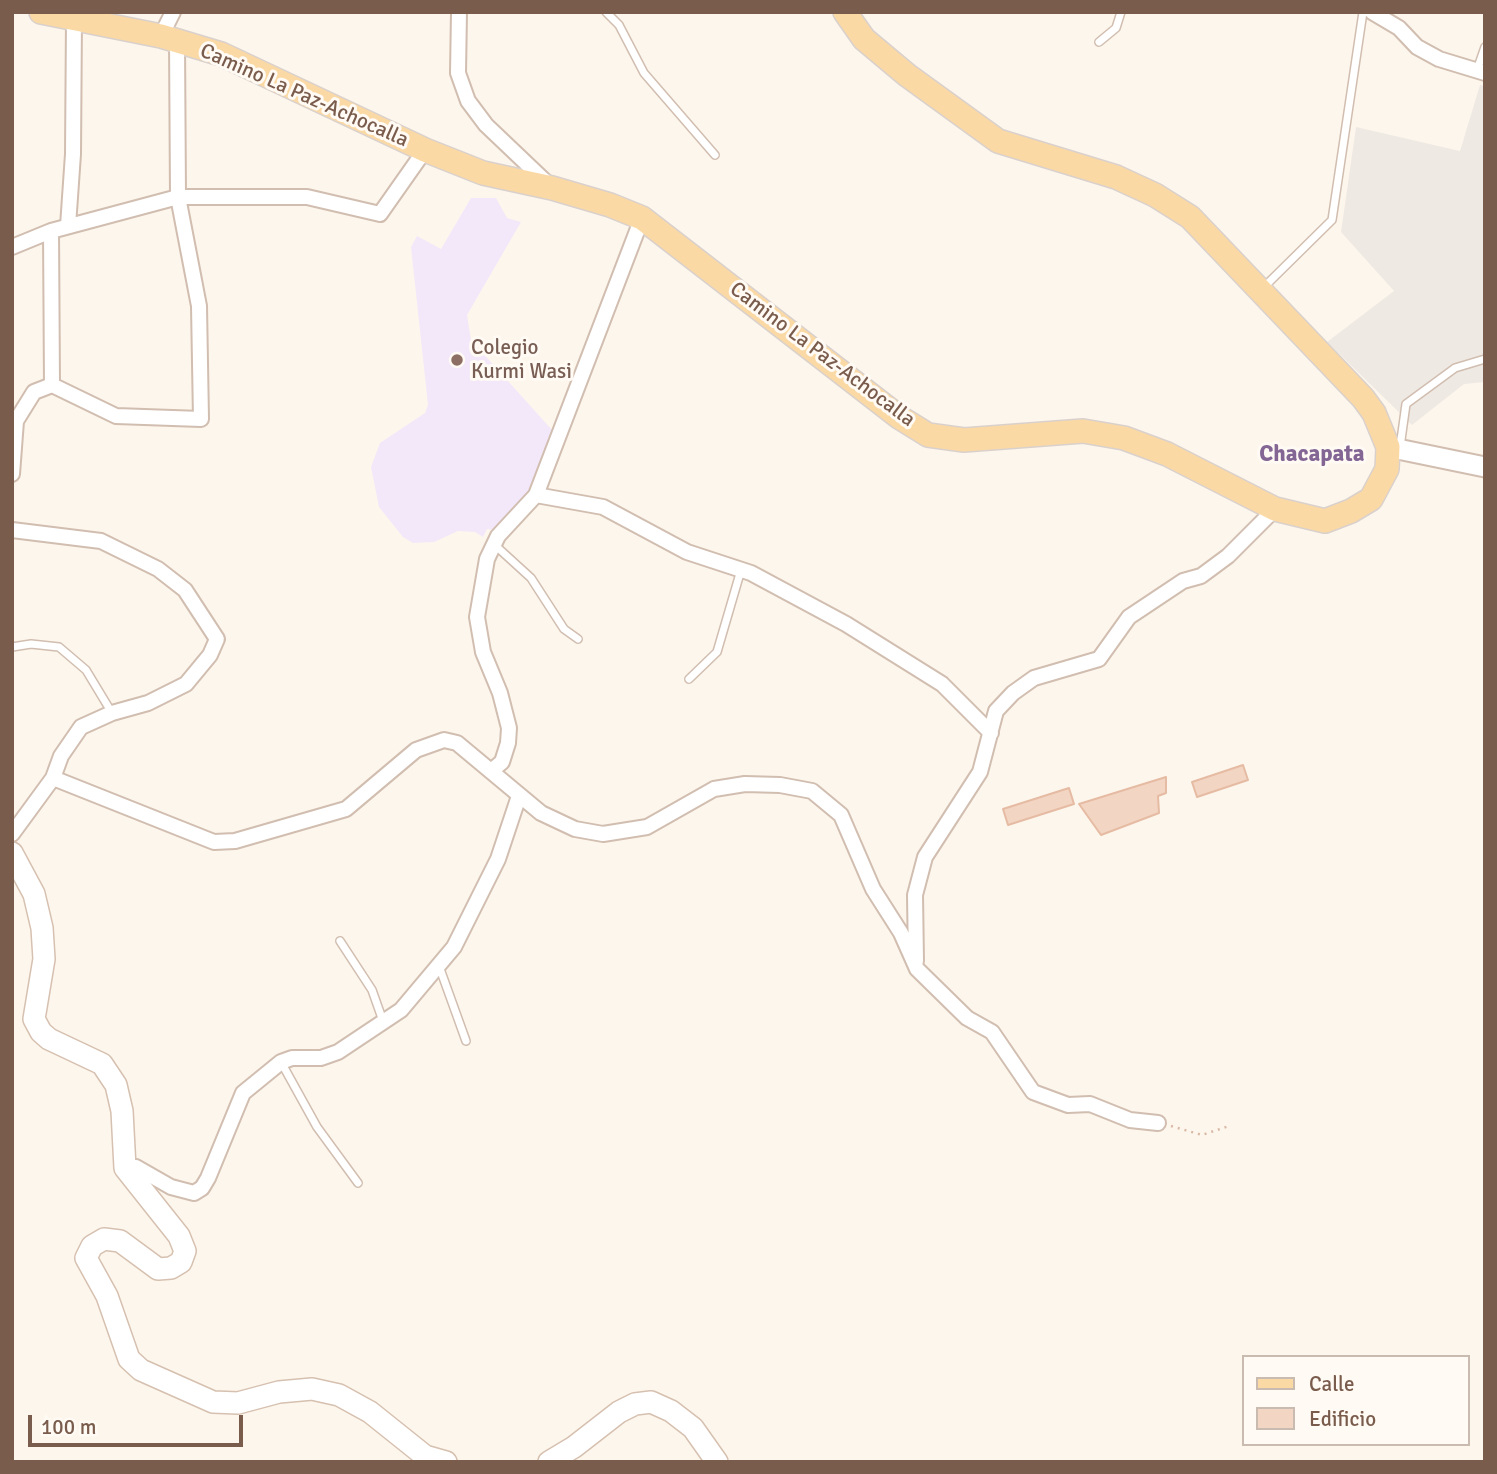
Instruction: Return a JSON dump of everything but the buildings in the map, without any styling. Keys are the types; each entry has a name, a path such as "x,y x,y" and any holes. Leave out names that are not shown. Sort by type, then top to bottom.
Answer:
{"main road":[{"name":"Camino La Paz-Achocalla","path":"42,12 169,39 220,54 425,150 483,173 552,188 610,205 642,218 899,417 928,435 964,440 1083,431 1124,438 1167,454 1275,509 1325,521 1351,512 1370,499 1387,469 1394,447"},
{"path":"845,12 864,39 907,75 998,141 1116,177 1190,217 1363,398 1394,447"},
{"path":"12,853 34,894 42,928 44,958 34,1018 41,1032 49,1040 102,1063 116,1085 122,1111 125,1168 179,1236 186,1251 181,1262 171,1268 158,1269 120,1241 104,1239 92,1246 86,1258 112,1307 129,1359 141,1370 213,1402 238,1403 279,1392 312,1389 339,1395 370,1412 425,1456 446,1462"},
{"path":"548,1462 574,1447 619,1412 635,1404 651,1402 671,1410 693,1428 717,1462"}],"street":[{"path":"12,474 16,421 34,392 52,385 116,416 201,419 199,306 178,197 169,39 173,12"},
{"path":"459,12 458,73 468,101 485,125 552,188"},
{"path":"1372,12 1399,28 1417,47 1439,59 1481,72"},
{"path":"68,226 73,154 74,19"},
{"path":"12,247 51,231 178,197 307,197 380,214 425,150"},
{"path":"491,771 502,762 509,728 500,693 483,652 477,617 487,559 496,541 536,495 642,218"},
{"path":"51,231 52,385"},
{"path":"1394,447 1485,467"},
{"path":"536,495 603,507 687,552 741,570 846,624 942,684 991,733"},
{"path":"917,969 915,895 925,857 980,772 996,711 1013,693 1034,678 1094,662 1108,649 1129,617 1183,581 1201,576 1228,556 1275,509"},
{"path":"12,530 101,541 158,569 185,590 217,639 210,655 187,684 148,703 112,713 81,727 61,756 53,778 12,834"},
{"path":"53,778 214,842 235,841 346,809 416,750 429,743 444,740 457,743 541,813 575,829 603,834 646,827 714,789 745,784 780,785 812,791 841,815 873,889 901,933 917,969 967,1018 992,1032 1033,1092 1068,1105 1090,1104 1130,1120 1158,1123"},
{"path":"125,1168 136,1167 171,1187 194,1193 202,1188 243,1093 281,1062 292,1058 321,1058 338,1052 401,1010 454,947 498,859 519,796"}],"lane":[{"path":"606,12 619,25 644,73 715,155"},
{"path":"1099,42 1116,28 1121,12"},
{"path":"1260,292 1332,220 1363,12"},
{"path":"1481,72 1485,47"},
{"path":"1394,447 1406,404 1455,368 1485,359"},
{"path":"496,541 497,547 531,578 564,629 578,639"},
{"path":"689,679 717,652 741,570"},
{"path":"12,647 31,644 60,647 86,670 112,713"},
{"path":"340,941 372,990 384,1022"},
{"path":"439,966 466,1041"},
{"path":"281,1062 317,1127 358,1183"}],"path":[{"path":"1158,1123 1202,1135 1229,1126"}],"shaded area":[{"path":"1480,85 1485,86 1485,382 1464,384 1412,425 1327,342 1394,291 1341,232 1356,127 1460,151"},
{"name":"Colegio Kurmi Wasi","path":"471,198 496,198 507,218 521,222 467,315 471,340 553,431 531,491 496,530 487,529 483,537 475,532 458,531 434,542 413,543 403,537 379,507 371,467 380,443 425,413 428,405 411,247 417,236 441,249"}],"place":[{"name":"Colegio Kurmi Wasi","path":"457,360"}],"district":[{"name":"Chacapata","path":"1312,455"}]}
